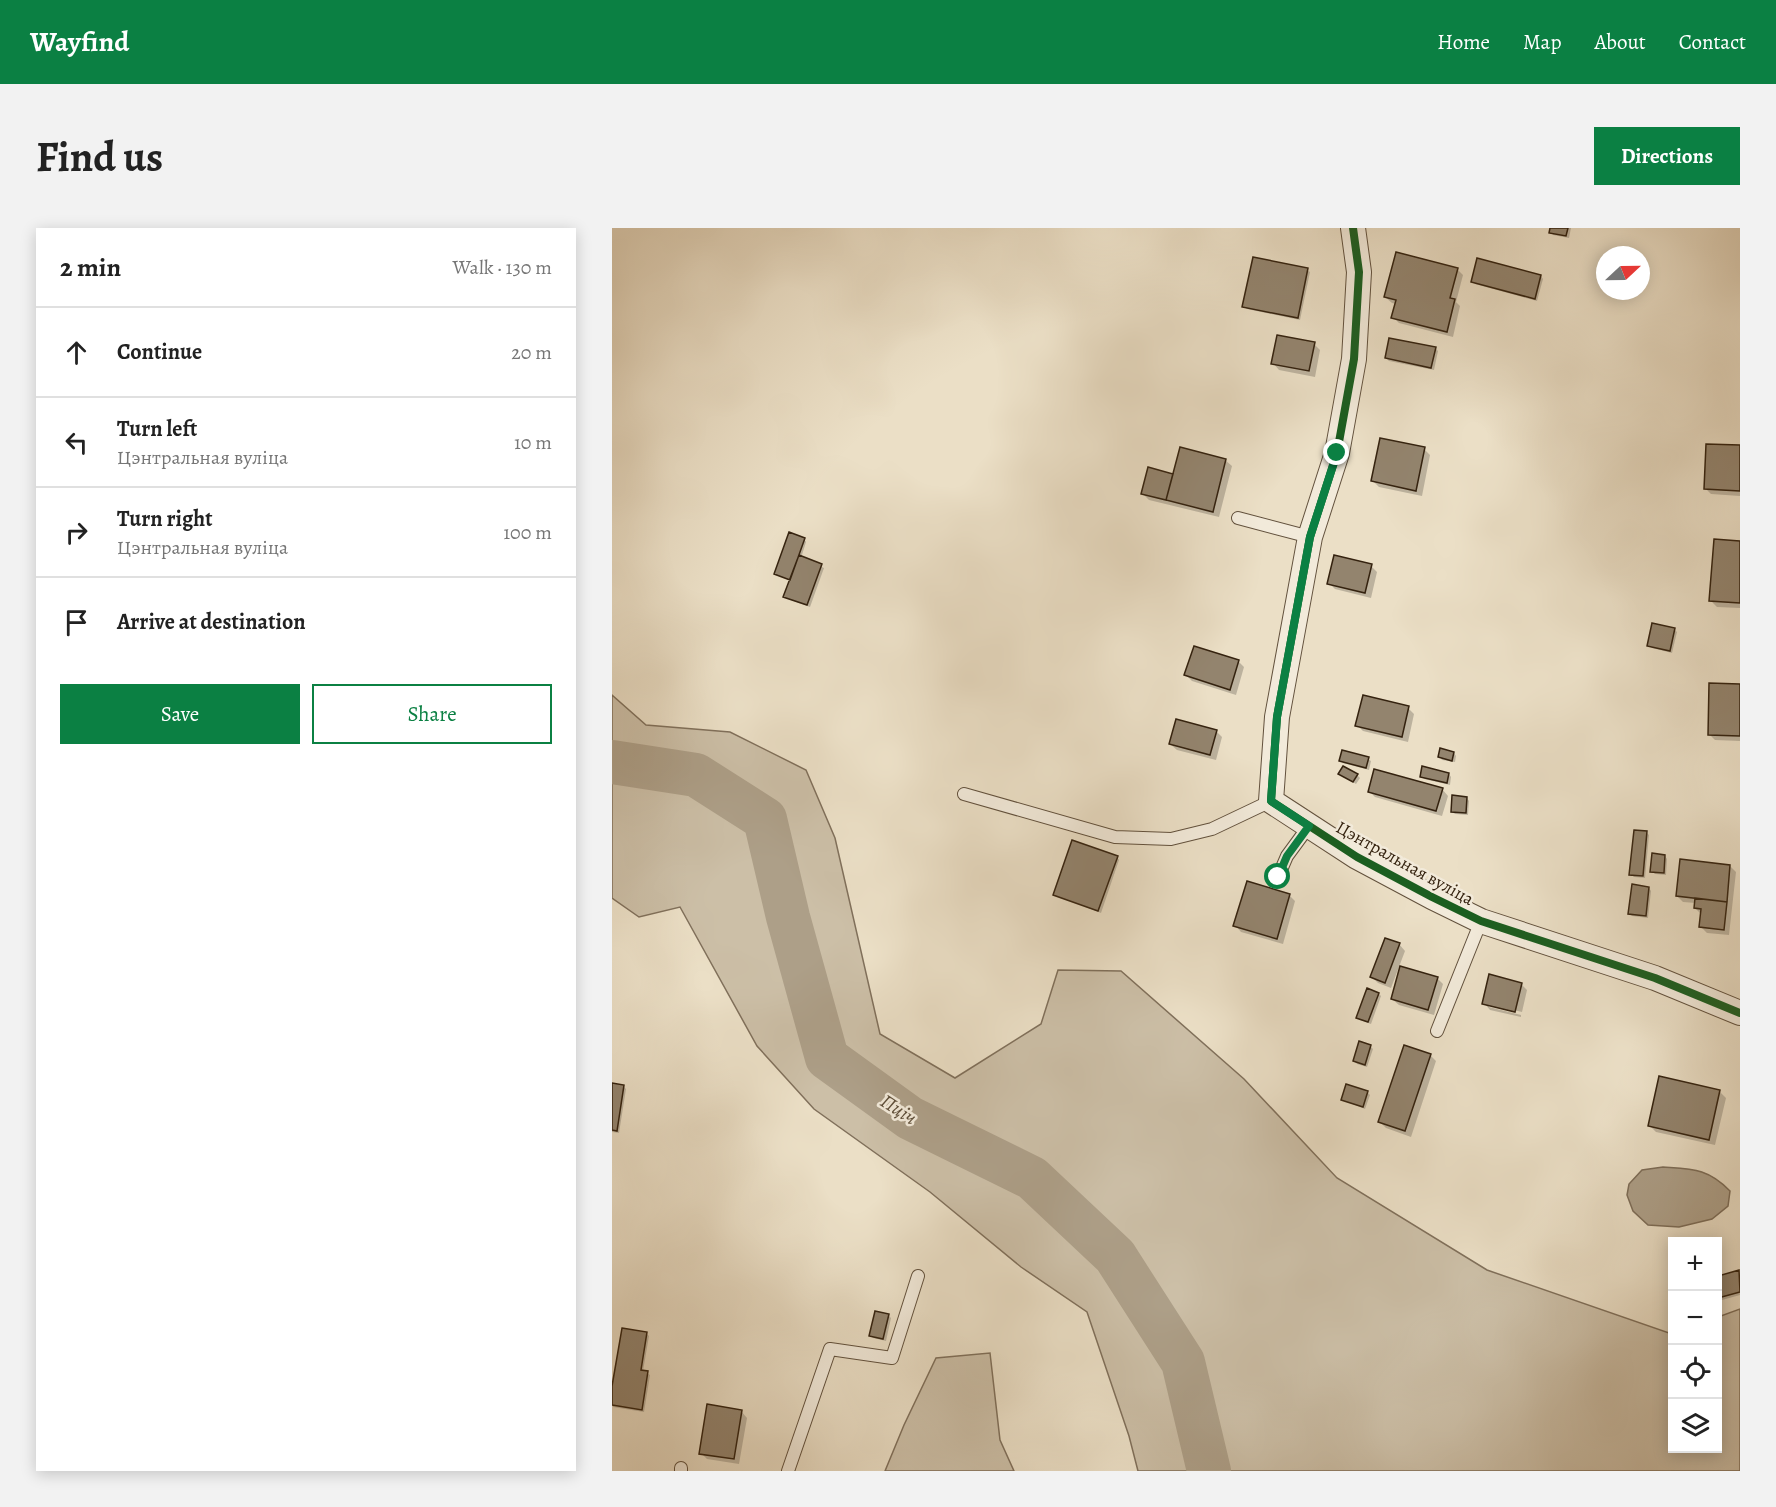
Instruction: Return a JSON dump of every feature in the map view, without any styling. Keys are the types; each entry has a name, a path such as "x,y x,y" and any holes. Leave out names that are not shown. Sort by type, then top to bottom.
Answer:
{"street":[{"path":"1271,801 1277,717 1310,537 1337,453 1354,359 1359,272 1353,228"},
{"name":"Цэнтральная вуліца","path":"1271,801 1357,856 1481,921 1655,978 1740,1013"}],"lane":[{"path":"1238,518 1310,537"},
{"path":"964,794 1115,837 1171,839 1212,829 1271,801"},
{"path":"1278,877 1287,856 1309,826"},
{"path":"1437,1031 1481,921"},
{"path":"788,1471 830,1349 892,1358 918,1276"}],"shaded area":[{"path":"612,695 646,725 730,732 806,770 835,838 880,1034 955,1078 1041,1024 1058,970 1121,971 1244,1079 1337,1178 1487,1270 1668,1333 1668,1453 1722,1453 1722,1316 1740,1309 1740,1471 1138,1471 1129,1436 1087,1312 1021,1267 930,1192 814,1109 757,1046 680,907 639,917 612,898"},
{"path":"1663,1167 1691,1169 1714,1178 1730,1191 1728,1206 1712,1219 1679,1227 1648,1225 1633,1211 1627,1195 1629,1184 1642,1170"},
{"path":"990,1353 1000,1440 1014,1471 885,1471 936,1358"}],"building":[{"path":"1550,228 1568,228 1566,236 1549,233"},
{"path":"1396,252 1458,268 1450,298 1455,299 1447,332 1391,318 1396,300 1384,297"},
{"path":"1253,257 1308,268 1298,318 1242,307"},
{"path":"1477,258 1541,275 1535,299 1471,282"},
{"path":"1277,335 1315,342 1309,371 1271,364"},
{"path":"1389,338 1436,347 1431,368 1385,358"},
{"path":"1380,438 1425,447 1416,491 1371,481"},
{"path":"1706,444 1740,445 1740,491 1704,489"},
{"path":"1180,447 1226,459 1213,512 1166,500"},
{"path":"1148,467 1173,474 1166,500 1141,494"},
{"path":"789,532 805,538 790,580 774,574"},
{"path":"1714,539 1740,541 1740,603 1709,601"},
{"path":"799,555 822,564 807,605 783,597"},
{"path":"1334,555 1372,564 1365,593 1327,584"},
{"path":"1652,623 1675,628 1670,651 1647,646"},
{"path":"1194,646 1239,660 1230,690 1184,675"},
{"path":"1709,683 1740,684 1740,736 1708,735"},
{"path":"1363,695 1409,706 1402,737 1355,726"},
{"path":"1176,719 1217,730 1210,755 1169,744"},
{"path":"1440,748 1454,752 1452,761 1438,757"},
{"path":"1342,750 1369,757 1366,768 1339,761"},
{"path":"1343,766 1358,774 1353,782 1338,774"},
{"path":"1422,766 1449,773 1447,783 1420,777"},
{"path":"1374,769 1443,788 1436,811 1368,792"},
{"path":"1452,795 1467,797 1466,813 1451,812"},
{"path":"1634,830 1647,831 1643,876 1629,875"},
{"path":"1072,840 1118,856 1098,911 1053,895"},
{"path":"1652,853 1665,855 1664,873 1650,872"},
{"path":"1680,859 1730,865 1727,902 1676,896"},
{"path":"1247,881 1290,894 1277,939 1233,926"},
{"path":"1632,884 1649,887 1646,916 1628,914"},
{"path":"1695,898 1727,902 1724,930 1699,927 1701,909 1694,908"},
{"path":"1385,938 1400,943 1385,983 1370,977"},
{"path":"1400,966 1438,977 1428,1010 1391,999"},
{"path":"1489,974 1522,983 1515,1012 1482,1004"},
{"path":"1367,988 1379,993 1368,1022 1356,1018"},
{"path":"1359,1041 1371,1045 1365,1065 1353,1061"},
{"path":"1404,1045 1431,1054 1405,1131 1378,1122"},
{"path":"1659,1076 1720,1090 1709,1140 1648,1126"},
{"path":"612,1083 624,1085 617,1131 612,1130"},
{"path":"1346,1084 1368,1091 1363,1107 1341,1100"},
{"path":"1739,1270 1740,1292 1722,1297 1722,1275"},
{"path":"875,1311 889,1314 883,1339 869,1336"},
{"path":"622,1328 647,1332 641,1370 648,1371 642,1410 612,1405 612,1386"},
{"path":"707,1404 742,1410 734,1459 699,1454"}],"waterway":[{"name":"Пціч","path":"612,762 696,775 765,819 788,917 827,1058 910,1118 1032,1178 1115,1256 1183,1362 1209,1471"}],"cycle path":[{"path":"1353,228 1359,272 1354,359 1337,453 1310,537 1277,717 1271,801 1357,857 1481,921 1655,978 1740,1013"}],"route":[{"path":"1278,877 1287,856 1309,826 1271,801 1277,717 1310,537 1337,453"}]}
